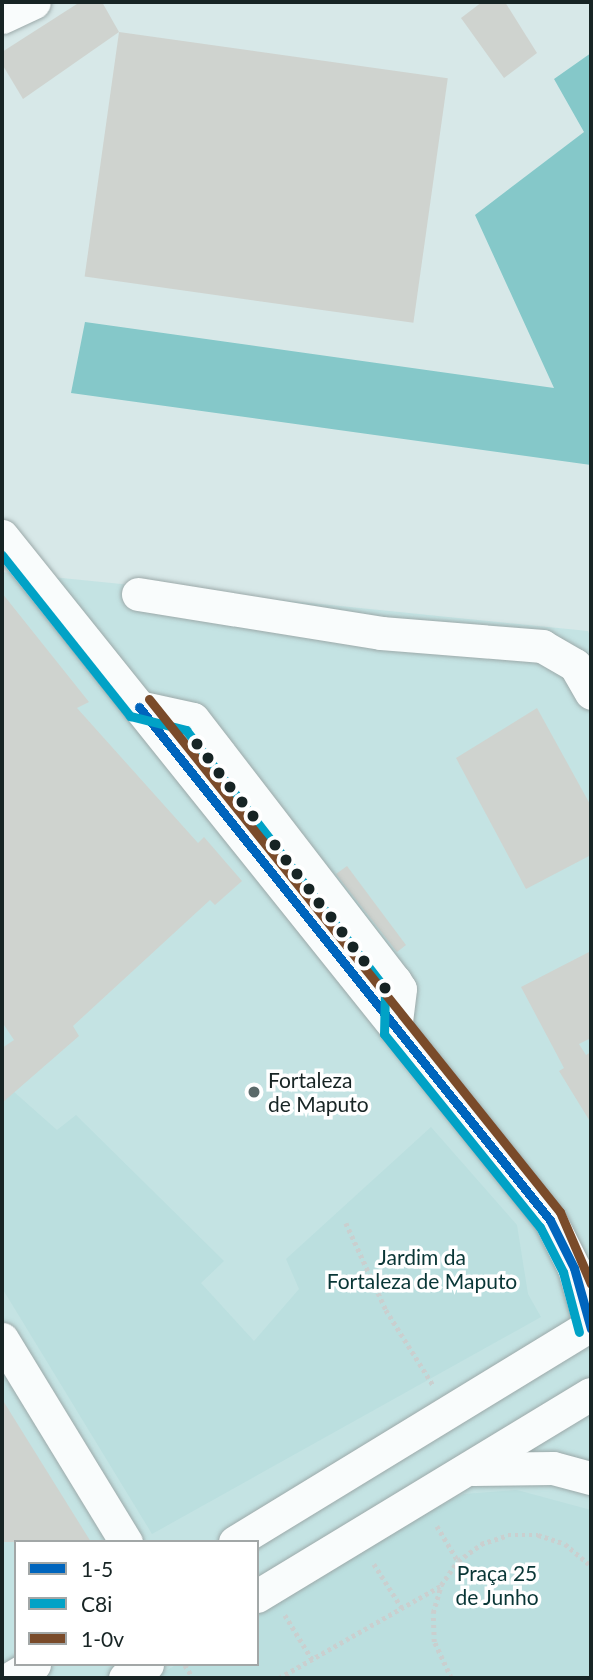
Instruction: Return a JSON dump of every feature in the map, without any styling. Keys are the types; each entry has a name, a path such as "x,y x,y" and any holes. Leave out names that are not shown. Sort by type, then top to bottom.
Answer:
{"street":[{"path":"2,17 34,2"},
{"path":"2,536 550,1220 574,1268 591,1327 238,1540"},
{"path":"138,594 381,633 542,646 575,665 591,693"},
{"path":"2,1339 125,1540"},
{"path":"269,1603 355,1536 591,1394"},
{"path":"442,1482 481,1466 553,1468 591,1478"},
{"path":"12,1678 31,1666"},
{"path":"125,1678 145,1666"}],"path":[{"path":"346,1223 386,1310 449,1411"},
{"path":"432,1517 458,1562"},
{"path":"451,1678 434,1642 433,1613 441,1585 458,1562 481,1544 509,1535 538,1535 565,1544 591,1566"},
{"path":"355,1536 402,1608"},
{"path":"279,1678 441,1585"},
{"path":"269,1603 312,1659"}],"shaded area":[{"path":"2,572 588,631 591,638 591,1678 2,1678"}],"green space":[{"name":"Jardim da Fortaleza de Maputo","path":"13,1091 57,1130 76,1115 224,1261 201,1283 254,1341 299,1289 286,1259 431,1127 517,1225 528,1294 541,1317 152,1534 2,1288 2,1101"},
{"name":"Praça 25 de Junho","path":"517,1490 591,1510 591,1678 155,1678 174,1666 259,1666 259,1613 400,1525 464,1494"}],"water":[{"path":"591,53 591,465 71,393 85,322 554,388 475,215 584,132 554,79"}],"building":[{"path":"80,2 102,2 119,32 23,99 2,64 2,52"},
{"path":"482,2 505,2 537,53 504,78 461,18"},
{"path":"119,32 448,78 413,323 85,277"},
{"path":"2,593 89,702 77,708 198,843 204,837 242,881 215,905 210,900 73,1026 79,1036 2,1103 2,1048 14,1040 2,1022"},
{"path":"537,708 591,806 591,855 526,889 456,758"},
{"path":"347,866 406,945 397,952 336,874"},
{"path":"591,951 591,1038 579,1044 586,1055 591,1052 591,1123 559,1071 564,1068 521,987"},
{"path":"2,1399 90,1540 2,1542"}],"transit line":[{"name":"C8i","path":"2,555 130,716 186,730 385,988 384,1034 540,1227 563,1272 579,1332"},
{"name":"1-0v","path":"149,699 560,1212 591,1284"},
{"name":"1-5","path":"139,707 550,1220 574,1268 591,1329"}],"place":[{"name":"Fortaleza de Maputo","path":"254,1092"}]}
